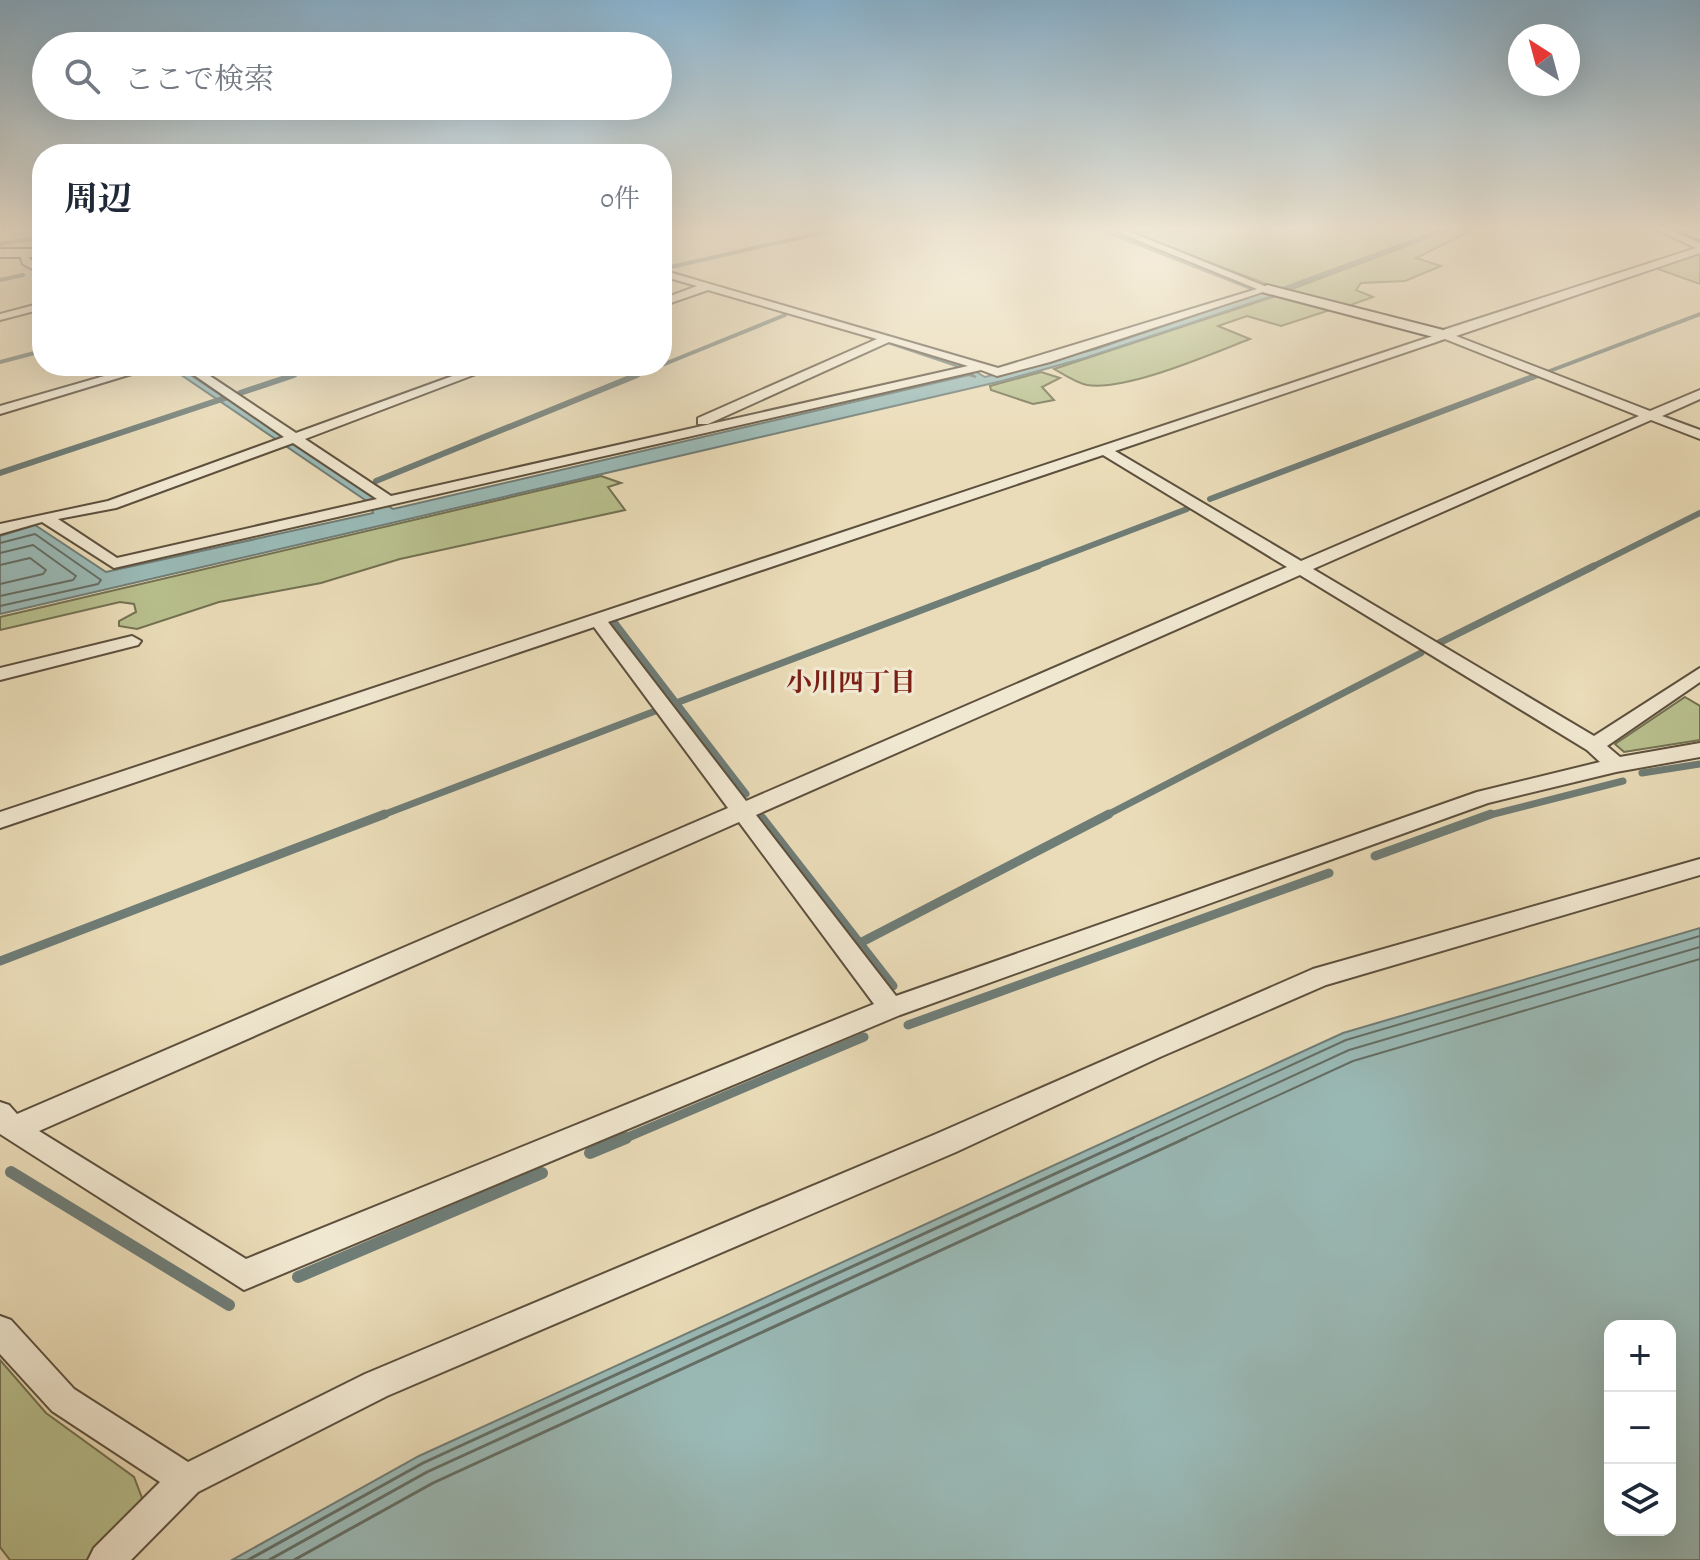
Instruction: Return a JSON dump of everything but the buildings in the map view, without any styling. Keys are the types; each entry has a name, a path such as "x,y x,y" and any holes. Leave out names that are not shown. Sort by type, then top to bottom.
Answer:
{"street":[{"path":"753,302 974,368 997,372 1225,302"},
{"path":"1318,302 1441,334 1700,435"},
{"path":"0,820 1538,302"},
{"path":"0,317 32,309"},
{"path":"677,436 884,340"},
{"path":"44,517 114,563 974,368"},
{"path":"0,410 117,376"},
{"path":"202,376 391,502"},
{"path":"0,529 44,517 111,505 464,376"},
{"path":"7,1122 742,810 1700,394"},
{"path":"1102,449 1594,745 1616,765"},
{"path":"597,619 891,1008"},
{"path":"0,674 132,641"},
{"path":"1594,745 1700,674"},
{"path":"7,1122 244,1275 891,1008 1484,797 1616,765 1700,750"},
{"path":"106,1560 186,1480 376,1385 932,1149 1321,976 1700,867"},
{"path":"0,1331 63,1400 186,1480"}],"green space":[{"path":"1258,302 1298,302 1330,310 1281,326 1247,316 1218,326 1250,339 1169,370 1124,382 1087,385 1054,369"},
{"path":"1333,302 1360,302 1348,306"},
{"path":"1041,372 1060,378 1042,387 1054,400 1033,404 991,390 990,386"},
{"path":"601,476 621,483 608,487 625,510 400,559 321,583 219,602 137,629 119,626 119,621 136,612 134,604 120,602 0,630 0,617"},
{"path":"1685,697 1700,706 1700,740 1624,752 1615,744"},
{"path":"0,1360 46,1413 134,1477 142,1498 132,1523 91,1560 10,1560 0,1547"}],"water":[{"path":"752,302 880,337 964,365 985,377 1096,349 1235,302 1254,302 1085,358 1002,381 0,614 0,536 35,525 106,572 373,513 371,504 183,376 192,376 393,509 969,375 976,377 962,368 876,339"},
{"path":"1700,928 1700,1560 232,1560 419,1456 1343,1033"}],"waterway":[{"path":"1547,372 1700,314"},
{"path":"672,361 785,315"},
{"path":"0,362 32,354"},
{"path":"1210,499 1538,375 1533,377"},
{"path":"376,481 635,376"},
{"path":"240,393 288,377"},
{"path":"0,473 225,398"},
{"path":"1032,568 1187,509"},
{"path":"1594,566 1700,513"},
{"path":"676,703 1038,566"},
{"path":"1439,643 1594,566"},
{"path":"1590,568 1594,566"},
{"path":"614,622 676,703"},
{"path":"1105,816 1421,653"},
{"path":"676,703 746,794"},
{"path":"380,816 658,710"},
{"path":"1642,773 1700,764"},
{"path":"1486,816 1623,781"},
{"path":"0,961 385,814"},
{"path":"860,943 1109,814"},
{"path":"1375,856 1491,814"},
{"path":"762,818 893,986"},
{"path":"908,1025 1329,873"},
{"path":"621,1140 864,1037"},
{"path":"590,1153 626,1138"},
{"path":"11,1172 229,1305"},
{"path":"298,1277 542,1173"}],"district":[{"name":"小川四丁目","path":"851,682"}]}
